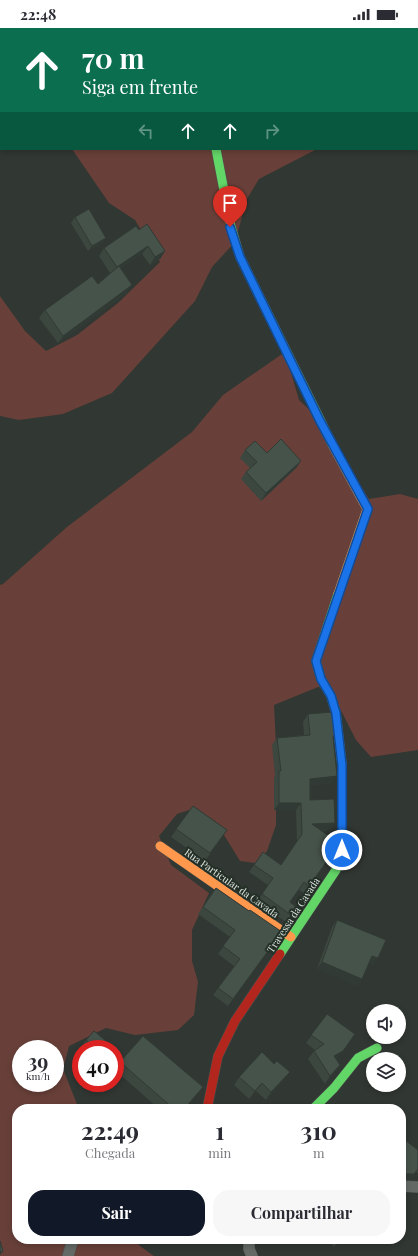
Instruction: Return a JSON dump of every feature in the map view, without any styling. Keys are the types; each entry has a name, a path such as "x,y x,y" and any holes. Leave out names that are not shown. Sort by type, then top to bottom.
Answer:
{"street":[{"name":"Travessa da Cavada","path":"208,1104 218,1056 235,1021 292,938 336,870 342,850 342,765 336,713 331,696 321,679 316,661 368,509 320,421 240,257 230,227 216,150"},
{"name":"Rua Particular da Cavada","path":"160,846 292,938"},
{"path":"318,1104 334,1088 358,1058 377,1048"},
{"path":"406,1186 418,1187"},
{"path":"68,1256 72,1244"},
{"path":"249,1244 249,1249 252,1256"}],"shaded area":[{"path":"73,150 315,150 259,179 247,199 235,242 212,267 195,301 112,393 63,414 19,420 0,416 0,296 25,331 46,351 77,335 118,303 160,262 135,220 109,203"},
{"path":"285,352 299,400 318,418 369,499 400,494 418,499 418,750 371,757 356,740 330,689 318,687 274,705 276,747 276,825 267,851 255,863 240,861 216,822 195,808 177,814 159,836 171,865 209,893 192,930 192,961 198,982 194,1015 178,1030 135,1035 106,1028 81,1040 72,1040 72,1045 69,1046 64,1065 64,1040 12,1040 12,1092 64,1092 64,1072 77,1104 12,1104 12,1244 138,1244 154,1256 0,1256 0,585 3,584 67,527 192,432 223,395"}],"building":[{"path":"89,209 106,238 92,246 75,217"},
{"path":"147,224 165,251 155,257 148,246 117,267 104,248 136,226 139,230"},
{"path":"119,266 132,285 63,336 45,310 92,276 98,284"},
{"path":"281,439 301,461 266,493 246,472 257,462 245,450 255,441 267,453"},
{"path":"332,712 337,776 310,779 310,800 334,799 335,823 312,824 337,842 335,850 309,886 304,882 290,902 296,907 291,915 262,894 273,878 254,865 263,852 281,865 302,834 301,803 279,803 279,771 281,771 277,738 310,735 308,714"},
{"path":"193,806 227,830 210,853 176,829"},
{"path":"216,888 282,932 233,999 218,988 240,959 223,946 235,930 203,907"},
{"path":"337,920 386,940 378,958 372,956 362,979 322,962"},
{"path":"327,1014 355,1034 343,1051 334,1056 340,1065 330,1076 314,1051 324,1044 311,1035"},
{"path":"94,1031 105,1040 86,1040"},
{"path":"143,1036 203,1087 188,1104 168,1104 124,1065 124,1057"},
{"path":"262,1052 274,1064 277,1061 290,1072 271,1092 262,1083 255,1091 239,1077"},
{"path":"406,1141 418,1150 418,1169 414,1174 406,1174"},
{"path":"0,1241 3,1251 0,1252"}],"traffic: fast":[{"path":"216,150 231,227 240,257 333,446"},
{"path":"280,954 336,870 342,850 342,765 336,713 331,696 321,679 316,661 338,594"},
{"path":"318,1104 334,1088 358,1058 377,1048"}],"traffic: slow":[{"path":"333,446 367,509 338,594"},
{"path":"160,846 291,937"}],"traffic: jam":[{"path":"208,1104 218,1056 235,1021 280,954"}],"route":[{"path":"230,227 240,257 320,421 368,509 316,661 321,679 331,696 336,713 342,765 342,850"}]}
